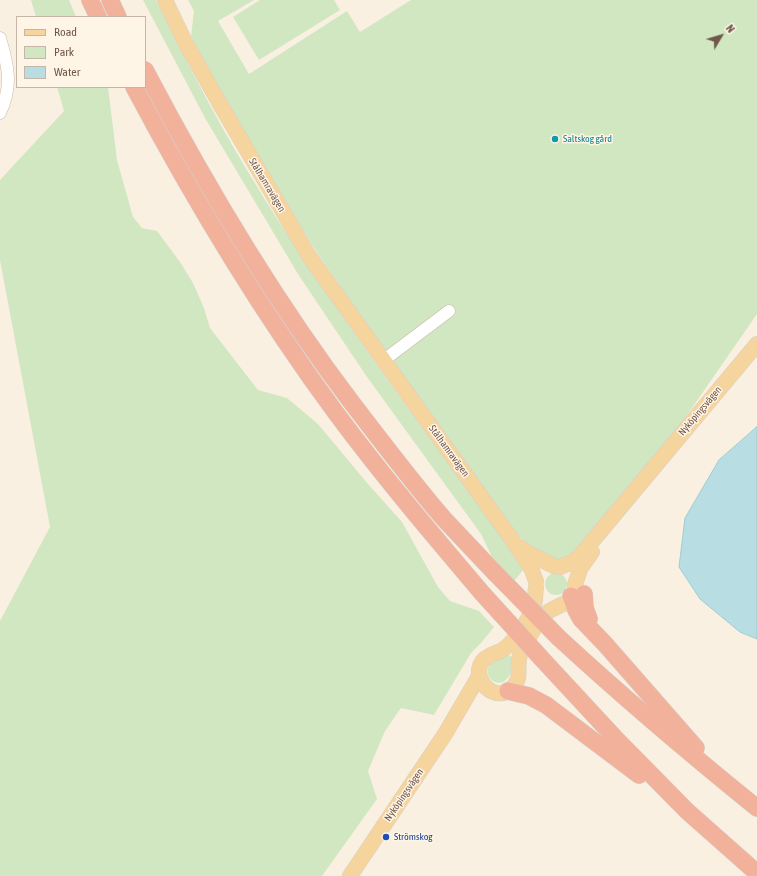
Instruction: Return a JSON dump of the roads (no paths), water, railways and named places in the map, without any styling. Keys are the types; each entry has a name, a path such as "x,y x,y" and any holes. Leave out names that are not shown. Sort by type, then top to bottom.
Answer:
{"highway":[{"path":"90,0 98,16"},
{"path":"110,0 118,16"},
{"path":"146,72 182,140 242,242 301,331 351,402 444,518 494,573 559,638 624,698 757,808"},
{"path":"135,88 168,150 227,251 286,341 336,412 429,532 482,593 618,741 687,811 757,873"},
{"path":"573,594 576,610 581,619 606,644 655,702 734,789"},
{"path":"508,691 529,696 546,705 687,811"}],"main road":[{"name":"Stålhamravägen","path":"164,0 185,42 220,104 309,256 513,541 531,568 536,584"},
{"name":"Nyköpingsvägen","path":"557,567 572,562 579,557 757,344"},
{"name":"Nyköpingsvägen","path":"573,594 587,574 610,526 643,479"},
{"name":"Stålhamravägen","path":"513,541 526,552 557,567"},
{"path":"557,567 570,573 574,579 573,594 553,605 544,601 537,593 536,584 541,572 545,569 557,567"},
{"name":"Nyköpingsvägen","path":"350,876 445,734 479,676 480,666 486,657 507,646 520,629 534,607 536,584"},
{"path":"479,676 484,686 489,690 499,693 508,691 515,685 520,674 518,660 520,655 544,615 573,594"},
{"name":"Nyköpingsvägen","path":"445,734 489,690"}],"street":[{"path":"0,38 9,78 8,93 0,113"},
{"path":"384,360 449,311"}],"water":[{"path":"757,427 757,639 740,632 700,599 679,567 685,518 719,460"}],"place":[{"name":"Saltskog gård","path":"555,139"},
{"name":"Strömskog","path":"386,837"}]}
